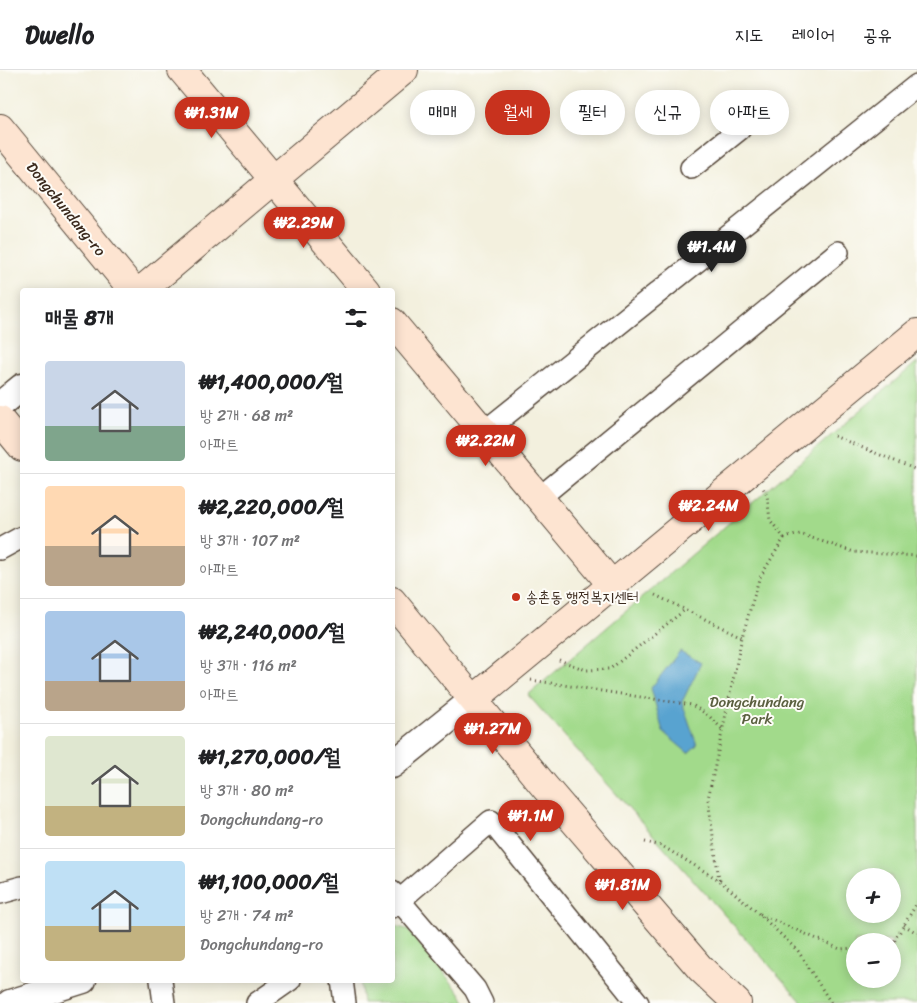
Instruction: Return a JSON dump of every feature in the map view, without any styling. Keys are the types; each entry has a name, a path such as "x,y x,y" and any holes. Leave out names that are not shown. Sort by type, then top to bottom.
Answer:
{"main road":[{"path":"182,70 364,288"},
{"path":"144,288 404,70"},
{"name":"Dongchundang-ro","path":"0,128 131,288"},
{"path":"395,326 612,585"},
{"path":"474,699 917,333"},
{"path":"0,420 20,445"},
{"path":"395,605 700,968 737,1003"}],"street":[{"path":"484,432 917,85"},
{"path":"691,168 732,135"},
{"path":"539,498 838,252"},
{"path":"0,405 20,389"},
{"path":"0,549 20,541"},
{"path":"395,763 474,699"},
{"path":"482,1003 475,989 395,900 491,821 638,1003"},
{"path":"0,894 20,888"},
{"path":"10,1003 73,983"},
{"path":"161,983 164,1003"},
{"path":"257,1003 286,983"},
{"path":"342,983 345,1003"}],"path":[{"path":"834,436 917,470"},
{"path":"759,481 767,495 770,520 784,538"},
{"path":"719,880 708,799 724,731 742,637 759,579 784,538 800,534 854,552 917,556"},
{"path":"655,595 742,637"},
{"path":"559,660 586,670 610,669 686,609"},
{"path":"504,674 549,684 692,705 708,715 724,731"},
{"path":"645,842 662,846 719,880 757,912 798,951 831,1003"},
{"path":"899,933 917,903"},
{"path":"757,912 840,949 846,949"},
{"path":"904,925 917,933"}],"green space":[{"name":"Dongchundang Park","path":"917,362 917,1003 803,1003 528,695"},
{"path":"395,926 407,929 461,994 465,1003 363,1003 360,983 395,983"}],"water":[{"path":"680,651 701,663 682,702 697,745 688,753 663,732 651,688"}],"place":[{"name":"송촌동 행정복지센터","path":"516,597"}]}
